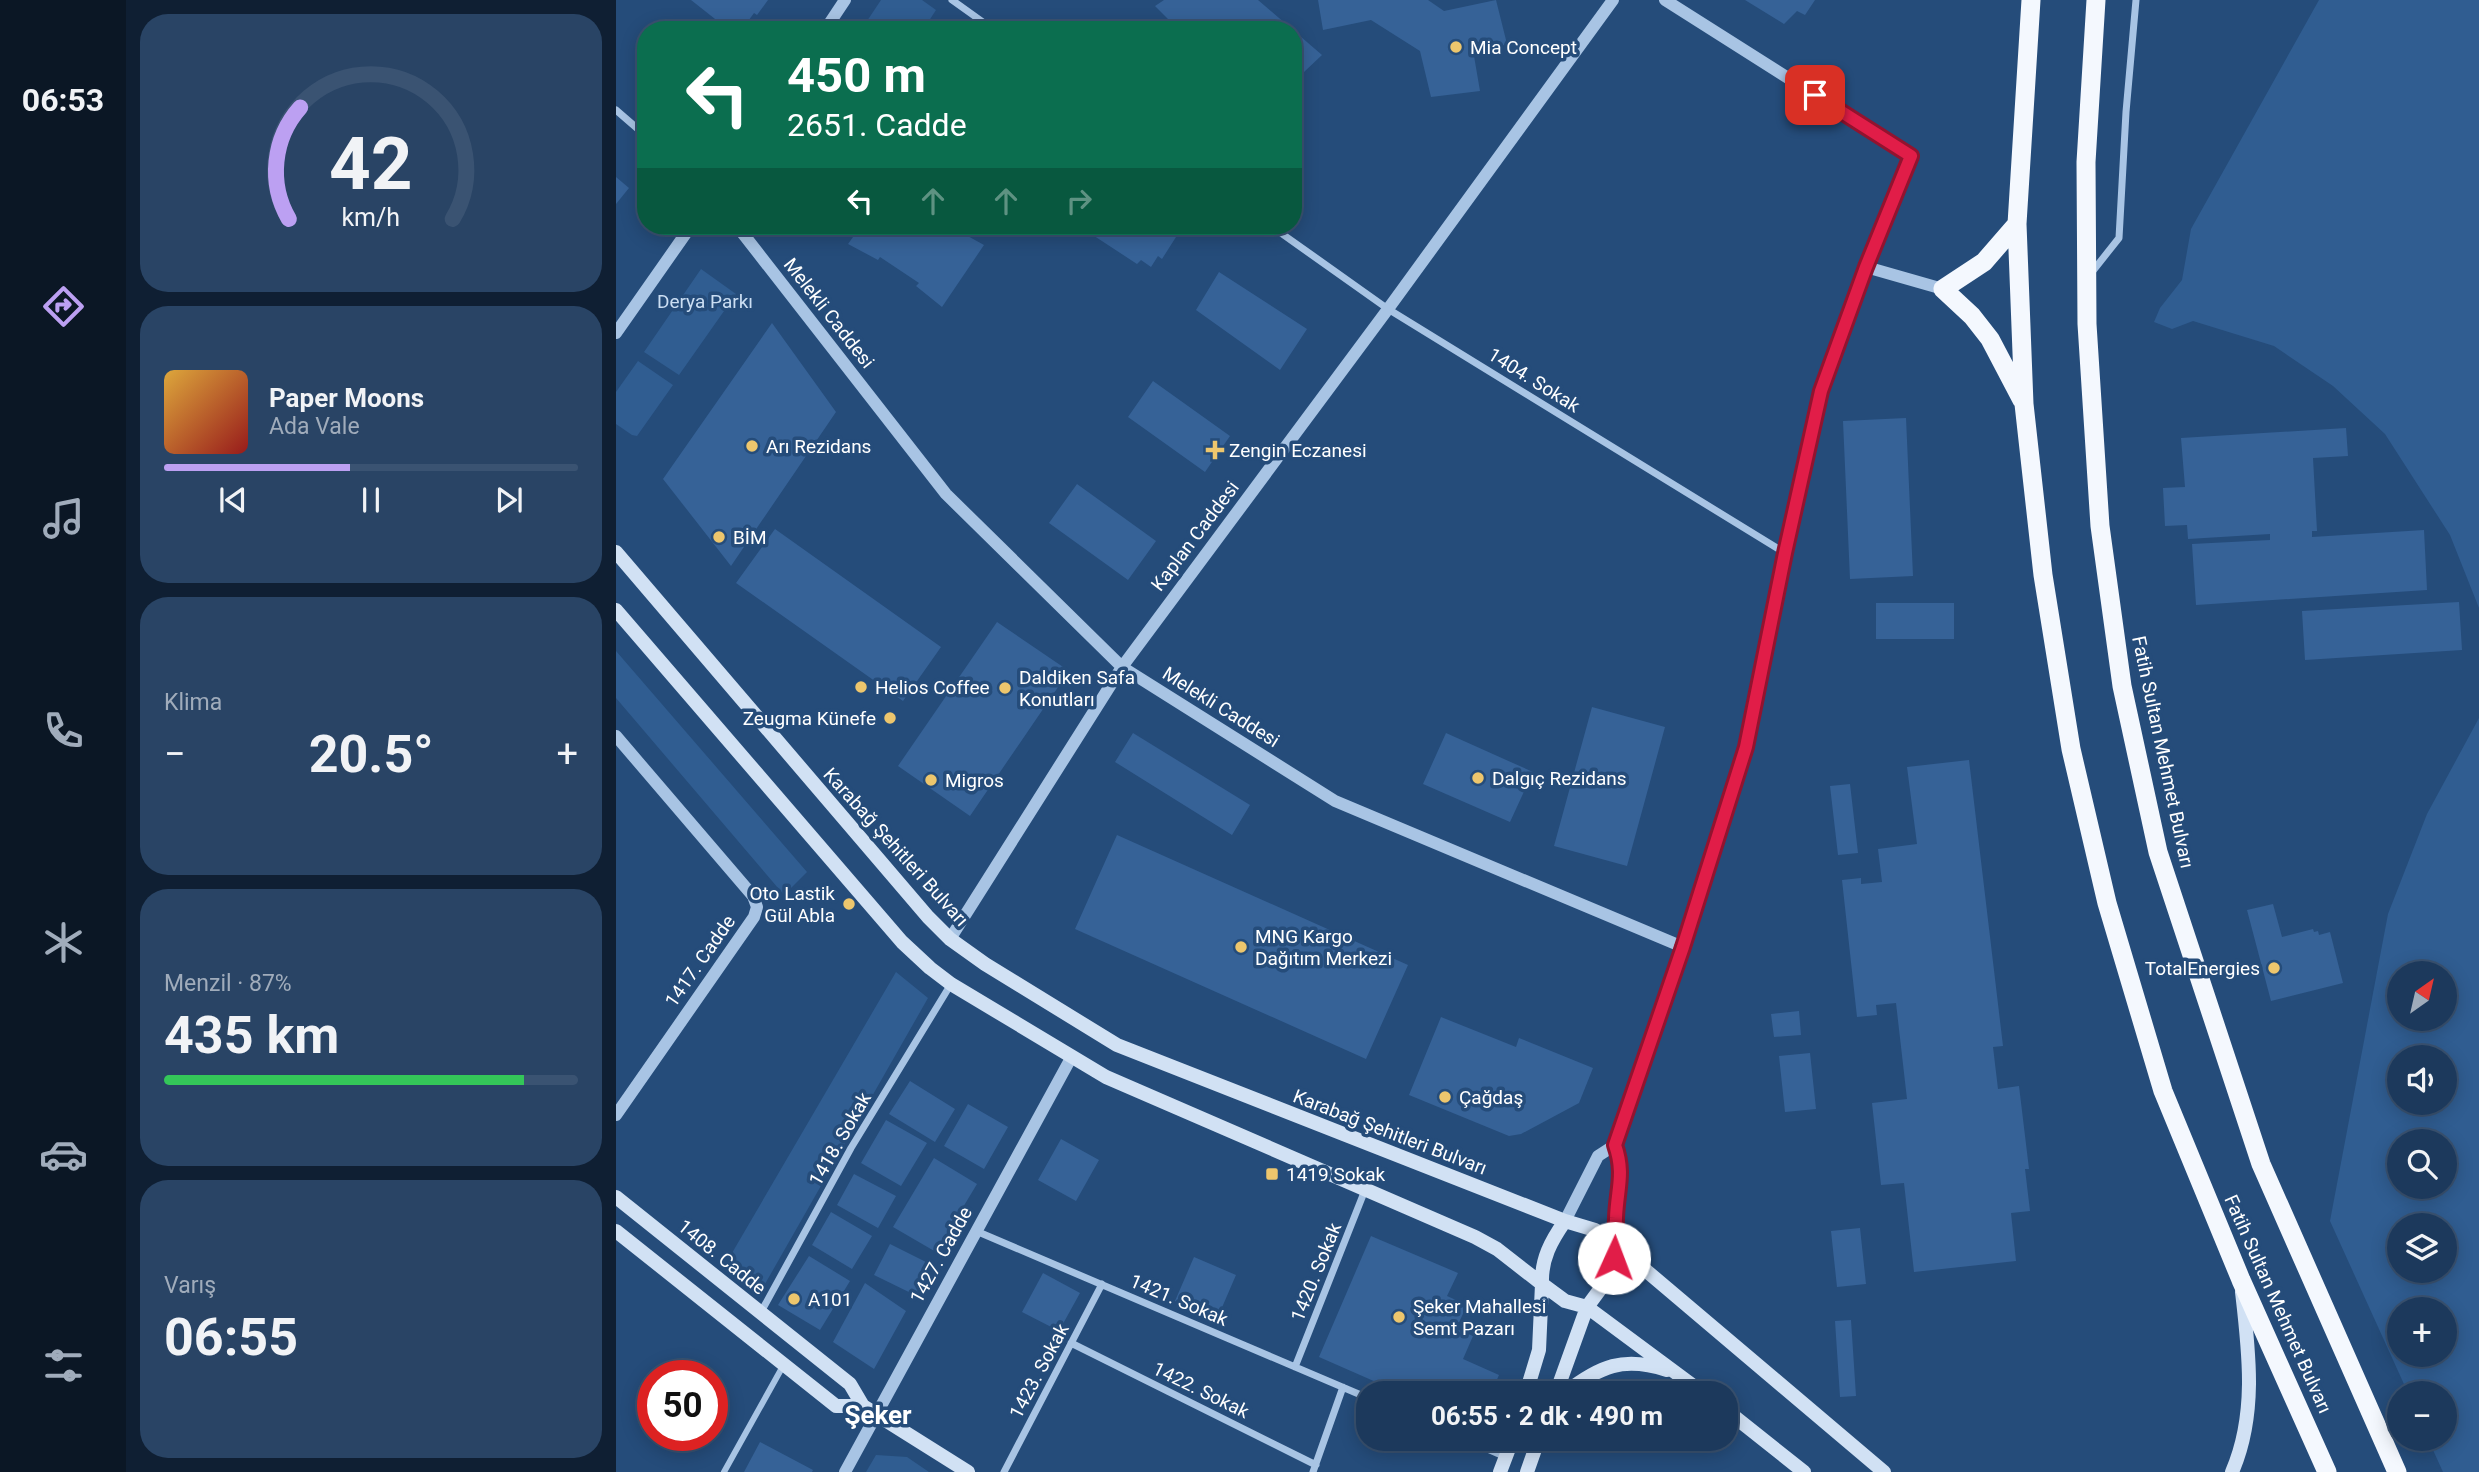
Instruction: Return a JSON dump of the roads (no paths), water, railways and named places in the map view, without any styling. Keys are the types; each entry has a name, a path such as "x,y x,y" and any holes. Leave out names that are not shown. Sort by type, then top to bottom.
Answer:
{"highway":[{"name":"Fatih Sultan Mehmet Bulvarı","path":"2031,0 2017,224 2024,404 2043,575 2069,736 2107,903 2162,1091 2241,1280 2327,1472"},
{"name":"Fatih Sultan Mehmet Bulvarı","path":"2096,0 2086,162 2088,338 2100,526 2122,686 2158,852 2261,1164 2397,1472"},
{"path":"2017,224 1984,262 1943,289 1972,316 1990,339 2024,404"}],"main road":[{"name":"Karabağ Şehitleri Bulvarı","path":"616,552 950,939 985,964 1117,1045 1565,1221 1595,1230 1884,1472"},
{"path":"616,610 902,942 951,984 1106,1077 1486,1243 1565,1301 1587,1307 1688,1381"},
{"name":"1408. Cadde","path":"616,1197 850,1384 863,1406 968,1472"},
{"path":"1530,1381 1539,1350 1541,1270 1544,1259 1565,1221"},
{"name":"1408. Cadde","path":"616,1231 836,1406 863,1406"},
{"path":"1560,1381 1587,1307 1611,1269 1617,1246"},
{"path":"2232,1472 2248,1414 2250,1363 2241,1280"},
{"path":"1582,1381 1598,1370 1635,1362 1678,1373"},
{"path":"1738,1420 1804,1472"},
{"path":"1500,1472 1508,1451"},
{"path":"1527,1472 1534,1451"}],"street":[{"path":"831,21 845,0"},
{"path":"952,0 981,21"},
{"name":"Kaplan Caddesi","path":"950,939 1122,667 1613,0"},
{"path":"1565,1221 1598,1156 1615,1145 1683,947 1746,747 1821,391 1866,267 1911,156 1665,0"},
{"path":"2087,278 2119,238 2136,0"},
{"path":"616,110 637,128"},
{"path":"616,333 685,235"},
{"name":"Melekli Caddesi","path":"744,235 946,494 1122,667 1335,801 1683,947"},
{"name":"1404. Sokak","path":"1284,235 1388,309 1785,553"},
{"path":"1866,267 1943,289"},
{"name":"1417. Cadde","path":"616,736 753,897 757,907 754,917 616,1115"},
{"name":"1418. Sokak","path":"761,1312 851,1148 951,984"},
{"name":"1427. Cadde","path":"845,1472 1071,1058"},
{"path":"1615,1145 1622,1164 1615,1219 1617,1246"},
{"name":"1420. Sokak","path":"1295,1367 1366,1189"},
{"name":"1421. Sokak","path":"976,1231 1356,1393"},
{"name":"1423. Sokak","path":"1004,1472 1102,1284"},
{"name":"1422. Sokak","path":"1071,1343 1315,1468"},
{"path":"724,1472 784,1365"},
{"path":"1315,1468 1343,1387"},
{"path":"1492,1451 1506,1457"}],"place":[{"name":"Mia Concept","path":"1456,47"},
{"name":"Arı Rezidans","path":"752,446"},
{"name":"Zengin Eczanesi","path":"1215,450"},
{"name":"BİM","path":"719,537"},
{"name":"Helios Coffee","path":"861,687"},
{"name":"Daldiken Safa Konutları","path":"1005,688"},
{"name":"Zeugma Künefe","path":"890,718"},
{"name":"Dalgıç Rezidans","path":"1478,778"},
{"name":"Migros","path":"931,780"},
{"name":"Oto Lastik Gül Abla","path":"849,904"},
{"name":"MNG Kargo Dağıtım Merkezi","path":"1241,947"},
{"name":"TotalEnergies","path":"2274,968"},
{"name":"Çağdaş","path":"1445,1097"},
{"name":"1419 Sokak","path":"1272,1174"},
{"name":"A101","path":"794,1299"},
{"name":"Şeker Mahallesi Semt Pazarı","path":"1399,1317"}],"district":[{"name":"Şeker","path":"878,1415"}],"park label":[{"name":"Derya Parkı","path":"705,301"}]}
